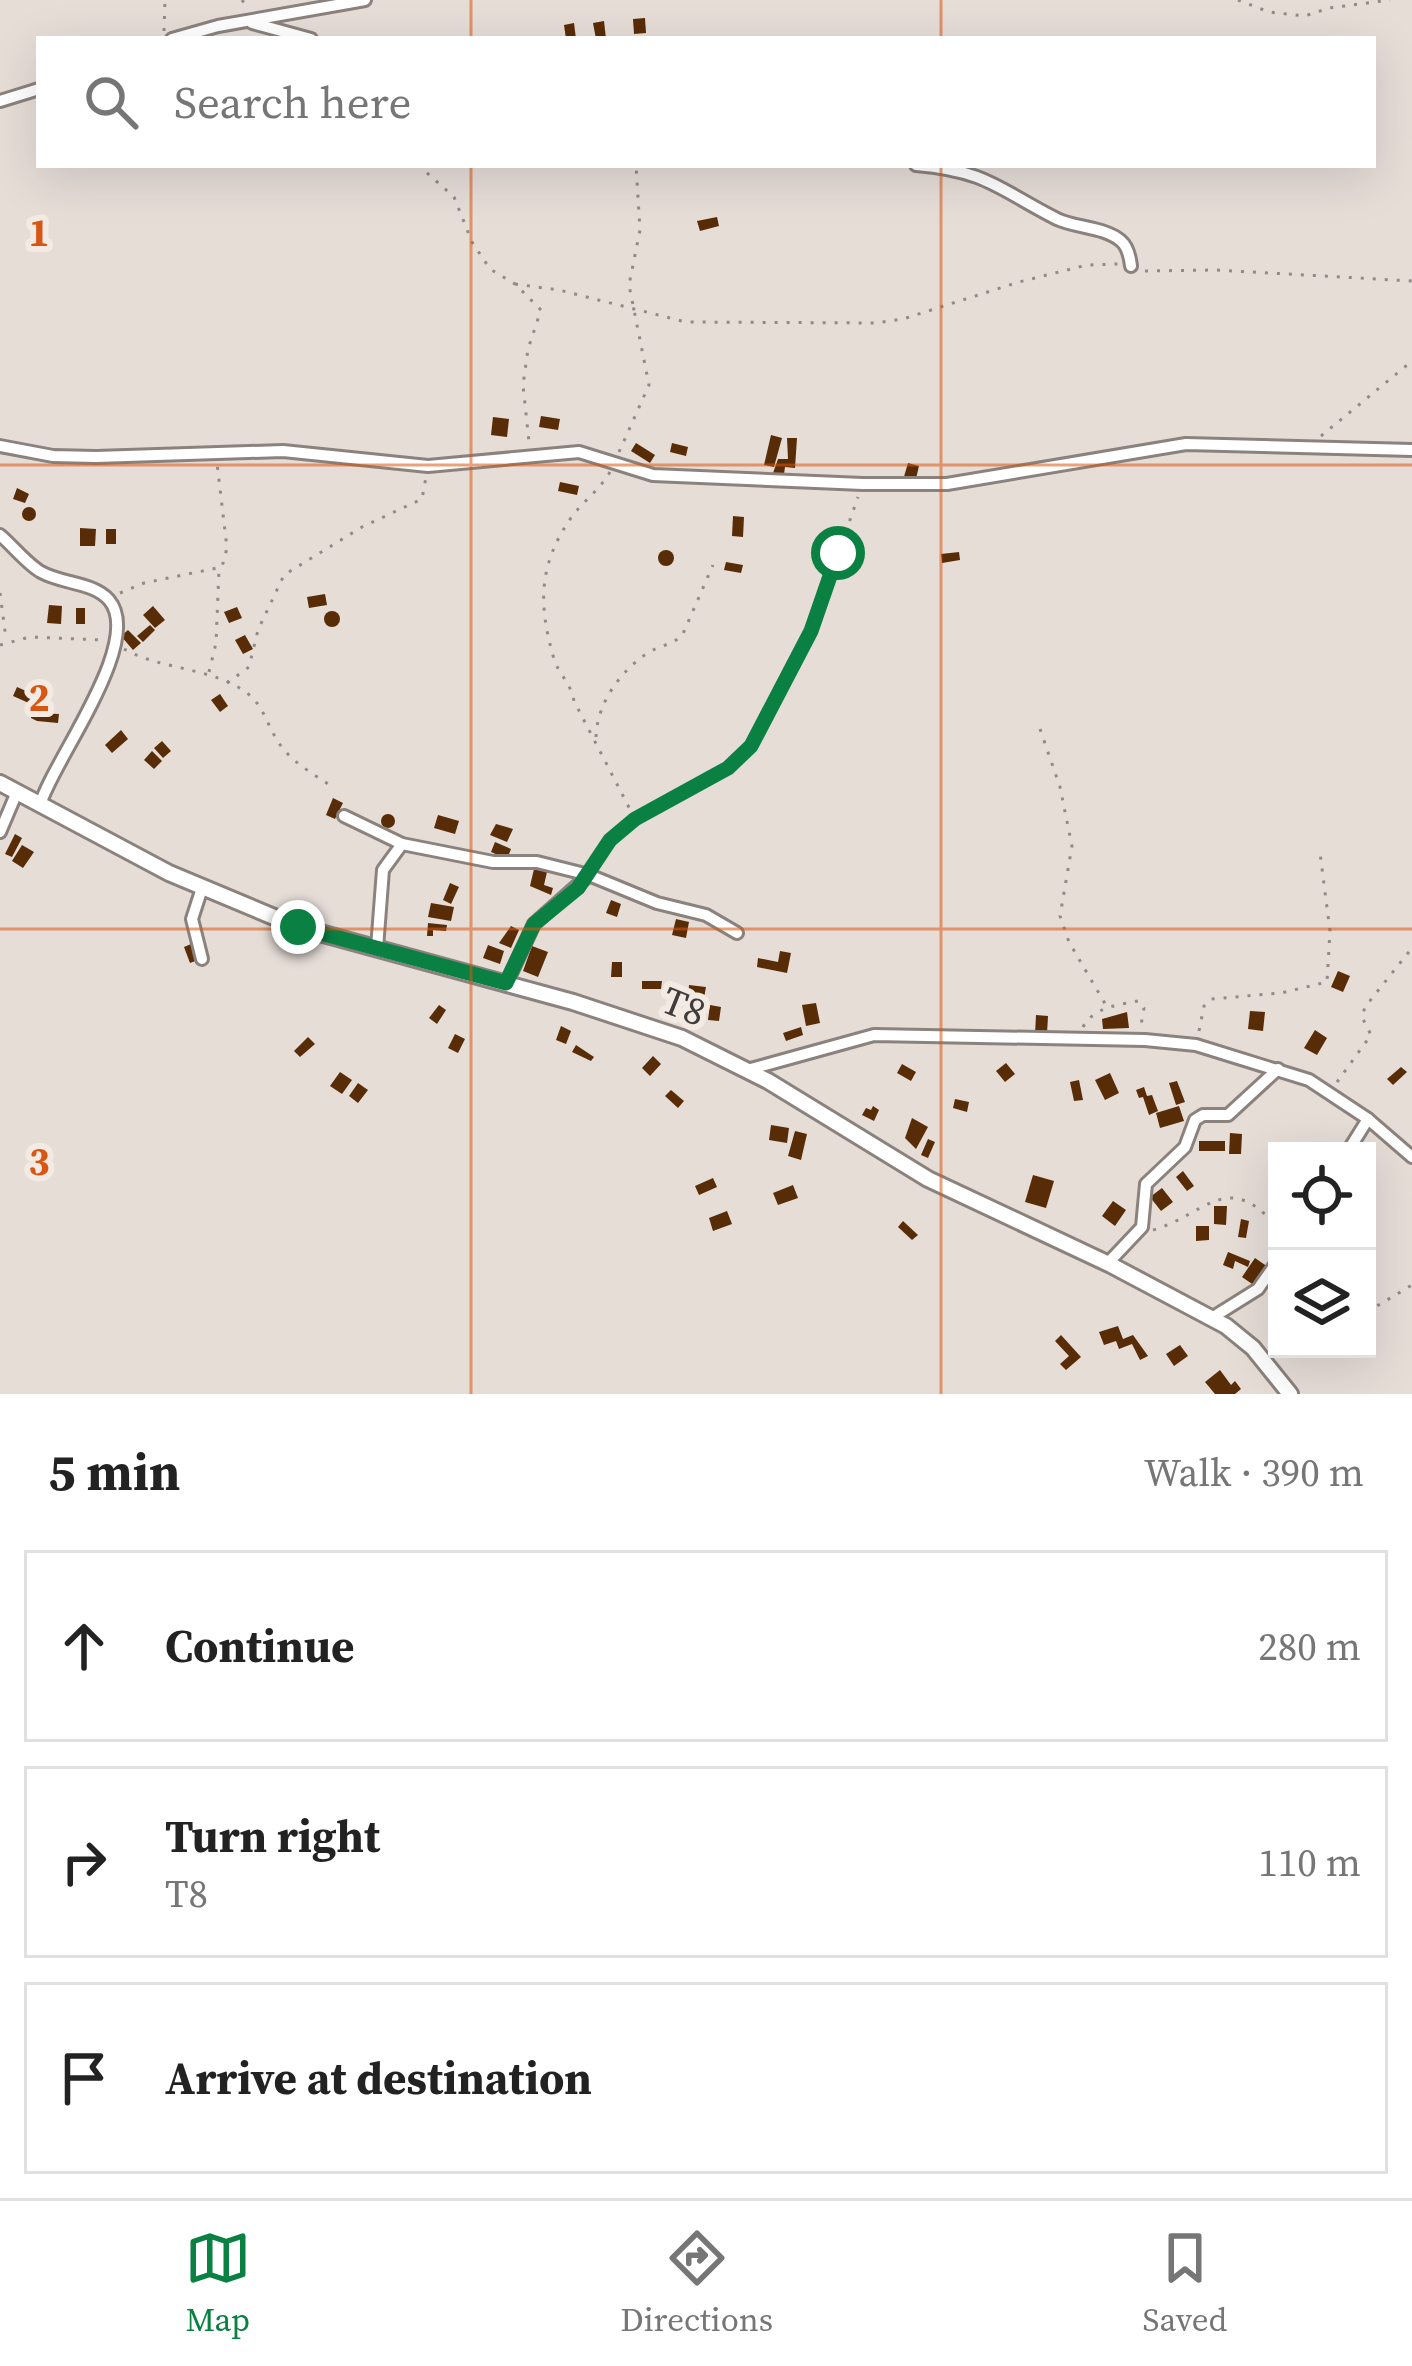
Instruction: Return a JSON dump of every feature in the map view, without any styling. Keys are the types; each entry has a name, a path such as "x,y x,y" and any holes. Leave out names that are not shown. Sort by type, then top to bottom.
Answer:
{"street":[{"path":"182,36 365,0"},
{"path":"249,22 300,36"},
{"path":"0,101 36,90"},
{"path":"948,168 988,179 1060,221 1119,238 1130,253 1131,266"},
{"path":"0,446 57,456 283,451 428,466 579,452 652,475 863,484 946,484 1186,444 1412,449"},
{"path":"0,535 46,575 107,598 116,614 115,643 75,740 54,770 40,805"},
{"name":"T8","path":"0,783 202,888 298,927 506,983 682,1038 747,1070 908,1168 1210,1318 1245,1340 1290,1394"},
{"path":"0,832 17,792"},
{"path":"344,816 402,844 493,862 537,862 589,875 657,903 706,915 737,933"},
{"path":"377,948 383,870 402,844"},
{"path":"506,983 534,924 589,875"},
{"path":"202,888 193,908 192,931 202,959"},
{"path":"747,1070 874,1036 1196,1045 1309,1080 1412,1157"},
{"path":"1107,1264 1137,1234 1145,1219 1146,1184 1184,1147 1195,1120 1228,1114 1278,1069"},
{"path":"1354,1142 1368,1120"},
{"path":"1210,1318 1258,1289 1268,1275"}],"path":[{"path":"165,0 168,36"},
{"path":"1238,0 1269,12 1305,16 1390,0"},
{"path":"421,168 454,197 472,242 490,268 515,284 542,314 528,350 523,385 531,456"},
{"path":"635,819 574,701 569,681 555,662 542,604 554,546 616,462 649,385 629,285 640,238 636,168"},
{"path":"515,284 559,290 667,319 717,324 903,320 1019,282 1088,266 1131,266 1150,273 1216,270 1412,281"},
{"path":"1310,445 1412,361"},
{"path":"208,674 216,643 219,569 227,548 217,455"},
{"path":"225,684 249,667 258,630 284,575 362,527 422,499 428,466"},
{"path":"589,875 610,840 635,819 728,768 758,736 817,618 863,484"},
{"path":"596,739 597,717 608,693 646,655 682,636 712,565"},
{"path":"107,598 144,584 219,569"},
{"path":"0,593 3,643 66,636 115,643 137,656 208,674 250,696 290,757 334,788"},
{"path":"1040,729 1060,788 1072,846 1060,916 1069,942 1107,1007"},
{"path":"1196,1045 1204,1006 1211,999 1307,989 1328,982 1330,931 1320,853"},
{"path":"1334,1096 1342,1070 1371,1035 1362,1017 1365,1007 1412,948"},
{"path":"1084,1041 1086,1021 1107,1007 1142,1002 1139,1040"},
{"path":"1137,1234 1174,1224 1208,1201 1226,1198 1255,1207 1268,1219"},
{"path":"1376,1307 1412,1285"}],"building":[{"path":"645,18 646,33 634,34 633,19"},
{"path":"604,21 606,36 595,36 593,23"},
{"path":"574,23 576,36 566,36 564,25"},
{"path":"717,217 719,226 700,231 697,221"},
{"path":"541,416 560,419 558,430 539,427"},
{"path":"493,417 509,419 507,437 491,435"},
{"path":"771,435 782,438 774,467 764,465"},
{"path":"787,438 797,438 795,468 773,473 778,459 788,459"},
{"path":"636,443 655,455 650,463 631,451"},
{"path":"672,443 688,447 686,456 670,452"},
{"path":"908,463 919,466 915,483 903,480"},
{"path":"560,482 579,486 577,495 558,491"},
{"path":"17,488 29,494 25,503 13,499"},
{"path":"29,507 36,514 29,521 22,514"},
{"path":"733,516 744,517 743,537 732,536"},
{"path":"80,528 96,529 95,546 80,546"},
{"path":"106,529 116,529 116,544 106,544"},
{"path":"666,550 674,558 666,566 658,558"},
{"path":"959,552 960,560 942,563 941,554"},
{"path":"726,562 743,565 741,573 724,570"},
{"path":"325,594 327,605 309,608 307,597"},
{"path":"49,605 62,606 61,624 47,623"},
{"path":"153,606 165,620 155,628 143,615"},
{"path":"237,607 242,618 229,623 224,612"},
{"path":"76,608 85,608 85,624 76,624"},
{"path":"332,611 340,619 332,627 324,619"},
{"path":"150,625 155,630 143,642 137,636"},
{"path":"128,630 141,643 133,650 121,636"},
{"path":"245,635 253,649 243,654 235,640"},
{"path":"17,687 35,695 31,704 13,696"},
{"path":"220,694 228,706 220,712 211,700"},
{"path":"31,713 59,714 58,723 37,721"},
{"path":"121,730 128,739 112,753 105,745"},
{"path":"162,741 171,751 163,758 154,748"},
{"path":"152,751 162,761 154,769 144,760"},
{"path":"333,798 343,803 335,819 326,815"},
{"path":"388,814 395,821 388,828 381,821"},
{"path":"438,815 459,821 455,834 434,828"},
{"path":"496,824 513,829 507,842 490,835"},
{"path":"15,834 22,838 12,857 5,854"},
{"path":"495,842 511,849 507,859 491,852"},
{"path":"22,845 34,852 23,868 12,861"},
{"path":"534,869 547,872 544,885 553,888 551,895 530,886"},
{"path":"450,883 459,887 451,904 443,900"},
{"path":"611,900 621,904 617,917 606,913"},
{"path":"431,903 454,907 451,921 428,917"},
{"path":"676,919 689,922 686,938 672,935"},
{"path":"428,923 447,925 446,931 433,930 433,936 427,936"},
{"path":"511,926 519,930 511,948 499,943"},
{"path":"191,944 198,960 190,963 184,947"},
{"path":"488,945 504,951 500,964 483,958"},
{"path":"532,946 548,952 538,977 523,971"},
{"path":"780,951 791,953 787,973 757,967 758,958 778,962"},
{"path":"612,962 622,962 622,977 611,977"},
{"path":"1338,971 1350,976 1343,992 1331,987"},
{"path":"642,981 662,981 661,989 642,989"},
{"path":"689,985 706,987 704,998 688,996"},
{"path":"816,1003 820,1023 806,1026 802,1005"},
{"path":"439,1005 446,1010 437,1024 429,1018"},
{"path":"710,1005 721,1007 719,1021 708,1020"},
{"path":"1250,1011 1265,1012 1263,1031 1248,1029"},
{"path":"1127,1012 1129,1028 1103,1029 1102,1019"},
{"path":"1036,1015 1048,1016 1047,1034 1035,1034"},
{"path":"561,1026 571,1031 566,1044 556,1040"},
{"path":"801,1027 803,1035 786,1041 783,1033"},
{"path":"1315,1030 1327,1038 1317,1055 1304,1048"},
{"path":"455,1034 465,1039 458,1053 448,1048"},
{"path":"308,1037 315,1044 300,1057 294,1051"},
{"path":"576,1045 594,1057 591,1061 572,1052"},
{"path":"653,1056 661,1064 650,1076 642,1068"},
{"path":"1006,1063 1015,1074 1005,1082 996,1071"},
{"path":"902,1064 916,1072 911,1081 897,1073"},
{"path":"1401,1067 1407,1072 1393,1085 1387,1079"},
{"path":"340,1072 352,1080 342,1094 330,1086"},
{"path":"1110,1073 1119,1093 1105,1100 1095,1080"},
{"path":"1079,1080 1083,1100 1074,1101 1070,1082"},
{"path":"1177,1081 1185,1102 1176,1105 1169,1083"},
{"path":"358,1083 368,1090 358,1103 349,1096"},
{"path":"1144,1087 1158,1111 1149,1115 1136,1090"},
{"path":"671,1090 684,1101 678,1108 665,1096"},
{"path":"955,1099 969,1102 967,1112 953,1108"},
{"path":"873,1106 879,1110 874,1121 862,1115"},
{"path":"1179,1106 1184,1121 1160,1128 1156,1113"},
{"path":"912,1118 928,1127 916,1149 905,1138"},
{"path":"771,1125 789,1128 787,1143 769,1140"},
{"path":"795,1131 807,1134 801,1160 788,1156"},
{"path":"1230,1133 1242,1134 1241,1154 1229,1154"},
{"path":"928,1139 935,1142 928,1158 921,1155"},
{"path":"1199,1141 1225,1141 1225,1151 1199,1151"},
{"path":"1183,1171 1194,1186 1187,1191 1176,1177"},
{"path":"1033,1175 1054,1181 1046,1208 1025,1202"},
{"path":"713,1178 717,1187 699,1195 695,1186"},
{"path":"793,1185 798,1198 778,1205 773,1193"},
{"path":"1162,1188 1173,1202 1161,1211 1150,1197"},
{"path":"1113,1201 1126,1210 1115,1226 1102,1216"},
{"path":"1214,1206 1227,1206 1226,1225 1214,1224"},
{"path":"727,1211 732,1224 713,1231 709,1218"},
{"path":"1241,1219 1249,1221 1246,1238 1238,1237"},
{"path":"903,1221 918,1235 912,1240 898,1227"},
{"path":"1196,1226 1209,1226 1209,1240 1196,1241"},
{"path":"1228,1252 1250,1261 1248,1267 1235,1261 1233,1269 1223,1265"},
{"path":"1255,1258 1268,1267 1255,1286 1242,1277"},
{"path":"1118,1326 1123,1339 1133,1335 1148,1356 1140,1360 1132,1344 1119,1349 1116,1341 1104,1345 1099,1332"},
{"path":"1061,1335 1081,1357 1066,1370 1060,1364 1069,1356 1055,1341"},
{"path":"1180,1345 1188,1356 1174,1366 1166,1354"},
{"path":"1220,1370 1231,1385 1235,1381 1241,1389 1235,1394 1215,1394 1205,1382"}],"route":[{"path":"298,927 506,983 534,924 578,888 610,840 635,819 728,768 751,746 817,618 838,553"}]}
